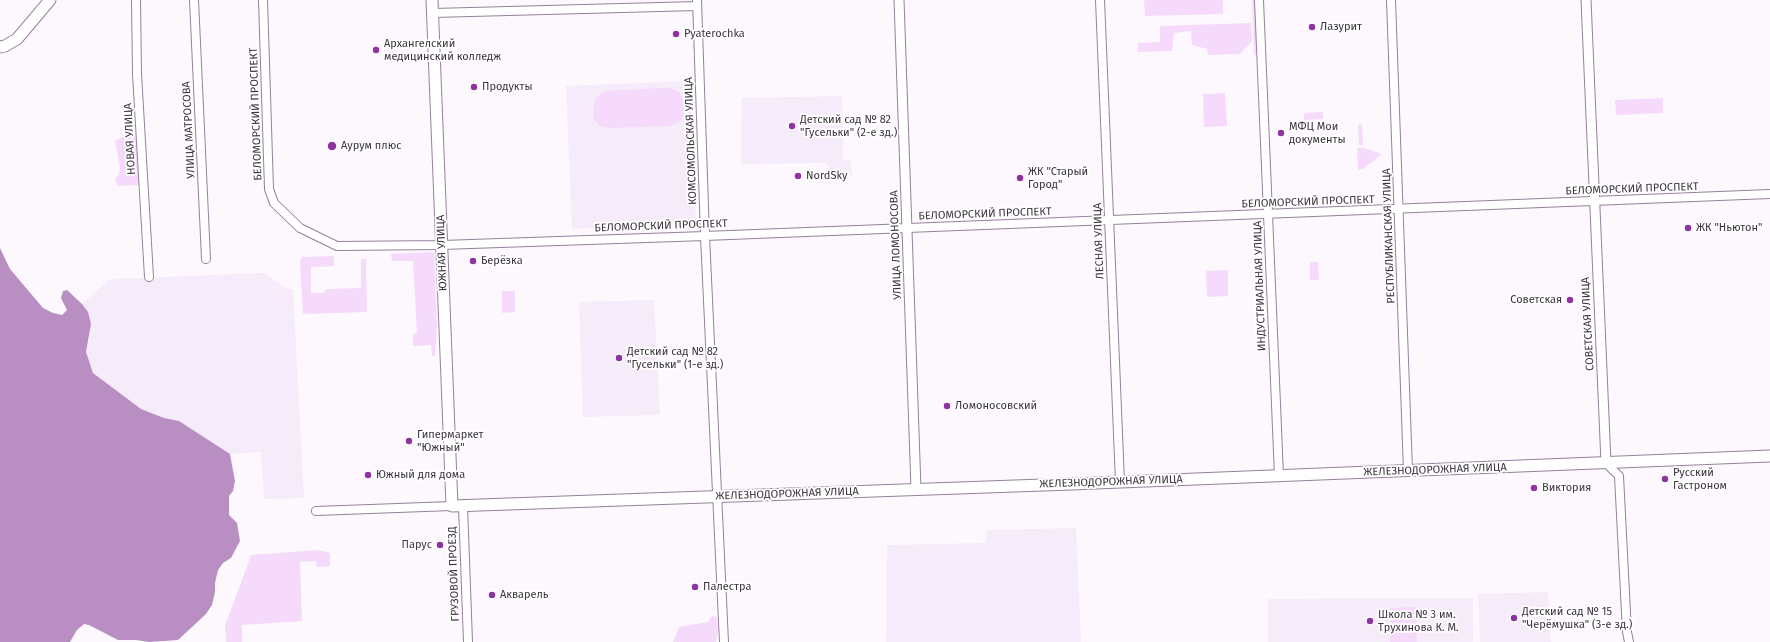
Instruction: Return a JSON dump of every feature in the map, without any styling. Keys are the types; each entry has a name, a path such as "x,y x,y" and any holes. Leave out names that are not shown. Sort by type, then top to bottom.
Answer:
{"main road":[{"path":"0,47 17,39 50,0"},
{"name":"ЮЖНАЯ УЛИЦА","path":"432,0 442,245 457,506"},
{"name":"ЖЕЛЕЗНОДОРОЖНАЯ УЛИЦА","path":"457,506 1279,476 1770,456"}],"street":[{"name":"НОВАЯ УЛИЦА","path":"136,0 137,74 149,277"},
{"name":"УЛИЦА МАТРОСОВА","path":"194,0 206,259"},
{"name":"БЕЛОМОРСКИЙ ПРОСПЕКТ","path":"263,0 269,189 274,203 300,228 337,246 442,245 907,229 1770,194"},
{"name":"УЛИЦА ЛОМОНОСОВА","path":"899,0 916,489"},
{"name":"ЛЕСНАЯ УЛИЦА","path":"1100,0 1120,482"},
{"name":"ИНДУСТРИАЛЬНАЯ УЛИЦА","path":"1259,0 1279,476"},
{"name":"РЕСПУБЛИКАНСКАЯ УЛИЦА","path":"1391,0 1408,471"},
{"name":"СОВЕТСКАЯ УЛИЦА","path":"1586,0 1606,463"},
{"path":"433,13 697,3"},
{"name":"КОМСОМОЛЬСКАЯ УЛИЦА","path":"697,3 705,236 724,642"},
{"path":"1606,463 1619,476 1627,632 1629,642"},
{"path":"316,511 457,506"},
{"name":"ГРУЗОВОЙ ПРОЕЗД","path":"457,506 468,642"}],"shaded area":[{"path":"1144,0 1223,0 1223,14 1145,16"},
{"path":"1252,0 1256,0 1258,55 1254,55"},
{"path":"1251,23 1252,41 1240,54 1208,55 1207,49 1192,45 1191,31 1174,33 1172,51 1138,52 1138,43 1160,42 1160,26"},
{"path":"691,81 696,223 572,229 566,86"},
{"path":"670,88 680,93 685,101 686,111 681,120 671,126 610,128 600,126 594,119 593,112 596,97 605,91"},
{"path":"1225,93 1227,126 1204,127 1203,94"},
{"name":"Детский сад № 82 \"Гусельки\" (2-е зд.)","path":"842,96 843,160 851,160 852,175 835,175 825,163 741,164 742,98"},
{"path":"1663,98 1663,113 1616,115 1615,100"},
{"path":"1323,112 1323,119 1304,120 1304,113"},
{"path":"1362,124 1363,145 1359,145 1358,125"},
{"path":"135,135 138,140 139,185 118,186 115,180 119,174 120,167 115,141 122,137"},
{"path":"1357,148 1364,148 1382,154 1363,169 1358,170"},
{"path":"0,248 10,269 43,308 53,313 62,315 67,310 61,298 63,291 67,290 88,312 91,324 86,352 93,373 141,409 164,418 179,421 230,454 235,481 233,491 229,496 229,515 237,523 240,541 231,558 223,563 218,570 212,605 206,614 178,640 149,642 118,640 89,625 84,624 77,630 70,642 0,642"},
{"path":"434,252 437,324 435,356 432,356 431,345 413,346 413,334 417,333 413,261 392,261 391,254"},
{"path":"334,256 334,266 311,267 311,293 324,293 327,289 361,288 361,259 366,259 367,312 303,314 300,262 302,257"},
{"path":"1310,262 1318,262 1319,280 1310,280"},
{"path":"1228,270 1228,296 1207,297 1206,271"},
{"path":"265,273 287,289 293,289 304,498 264,499 261,452 230,454 179,421 164,418 141,409 93,373 86,352 90,336 82,304 110,279"},
{"path":"502,291 515,291 515,312 502,313"},
{"name":"Детский сад № 82 \"Гусельки\" (1-е зд.)","path":"654,300 660,415 583,417 579,302"},
{"path":"1076,528 1081,642 886,642 887,545 986,543 987,530"},
{"path":"319,550 330,553 330,566 317,567 316,561 300,562 302,621 242,625 242,642 226,642 225,626 251,555"},
{"name":"Детский сад № 15 \"Черёмушка\" (3-е зд.)","path":"1548,592 1551,642 1480,642 1478,594"},
{"name":"Школа № 3 им. Трухинова К. М.","path":"1473,598 1473,642 1268,642 1268,599"},
{"path":"1416,607 1417,642 1390,642 1390,608"},
{"path":"712,616 717,617 718,632 716,642 673,642 679,627 708,622"}],"place":[{"name":"Лазурит","path":"1312,27"},
{"name":"Pyaterochka","path":"676,34"},
{"name":"Архангелский медицинский колледж","path":"376,50"},
{"name":"Продукты","path":"474,87"},
{"name":"Детский сад № 82 \"Гусельки\" (2-е зд.)","path":"792,126"},
{"name":"МФЦ Мои документы","path":"1281,133"},
{"name":"Аурум плюс","path":"332,146"},
{"name":"NordSky","path":"798,176"},
{"name":"ЖК \"Старый Город\"","path":"1020,178"},
{"name":"ЖК \"Ньютон\"","path":"1688,228"},
{"name":"Берёзка","path":"473,261"},
{"name":"Советская","path":"1570,300"},
{"name":"Детский сад № 82 \"Гусельки\" (1-е зд.)","path":"619,358"},
{"name":"Ломоносовский","path":"947,406"},
{"name":"Гипермаркет \"Южный\"","path":"409,441"},
{"name":"Южный для дома","path":"368,475"},
{"name":"Русский Гастроном","path":"1665,479"},
{"name":"Виктория","path":"1534,488"},
{"name":"Парус","path":"440,545"},
{"name":"Палестра","path":"695,587"},
{"name":"Акварель","path":"492,595"},
{"name":"Детский сад № 15 \"Черёмушка\" (3-е зд.)","path":"1514,618"},
{"name":"Школа № 3 им. Трухинова К. М.","path":"1370,621"}]}
